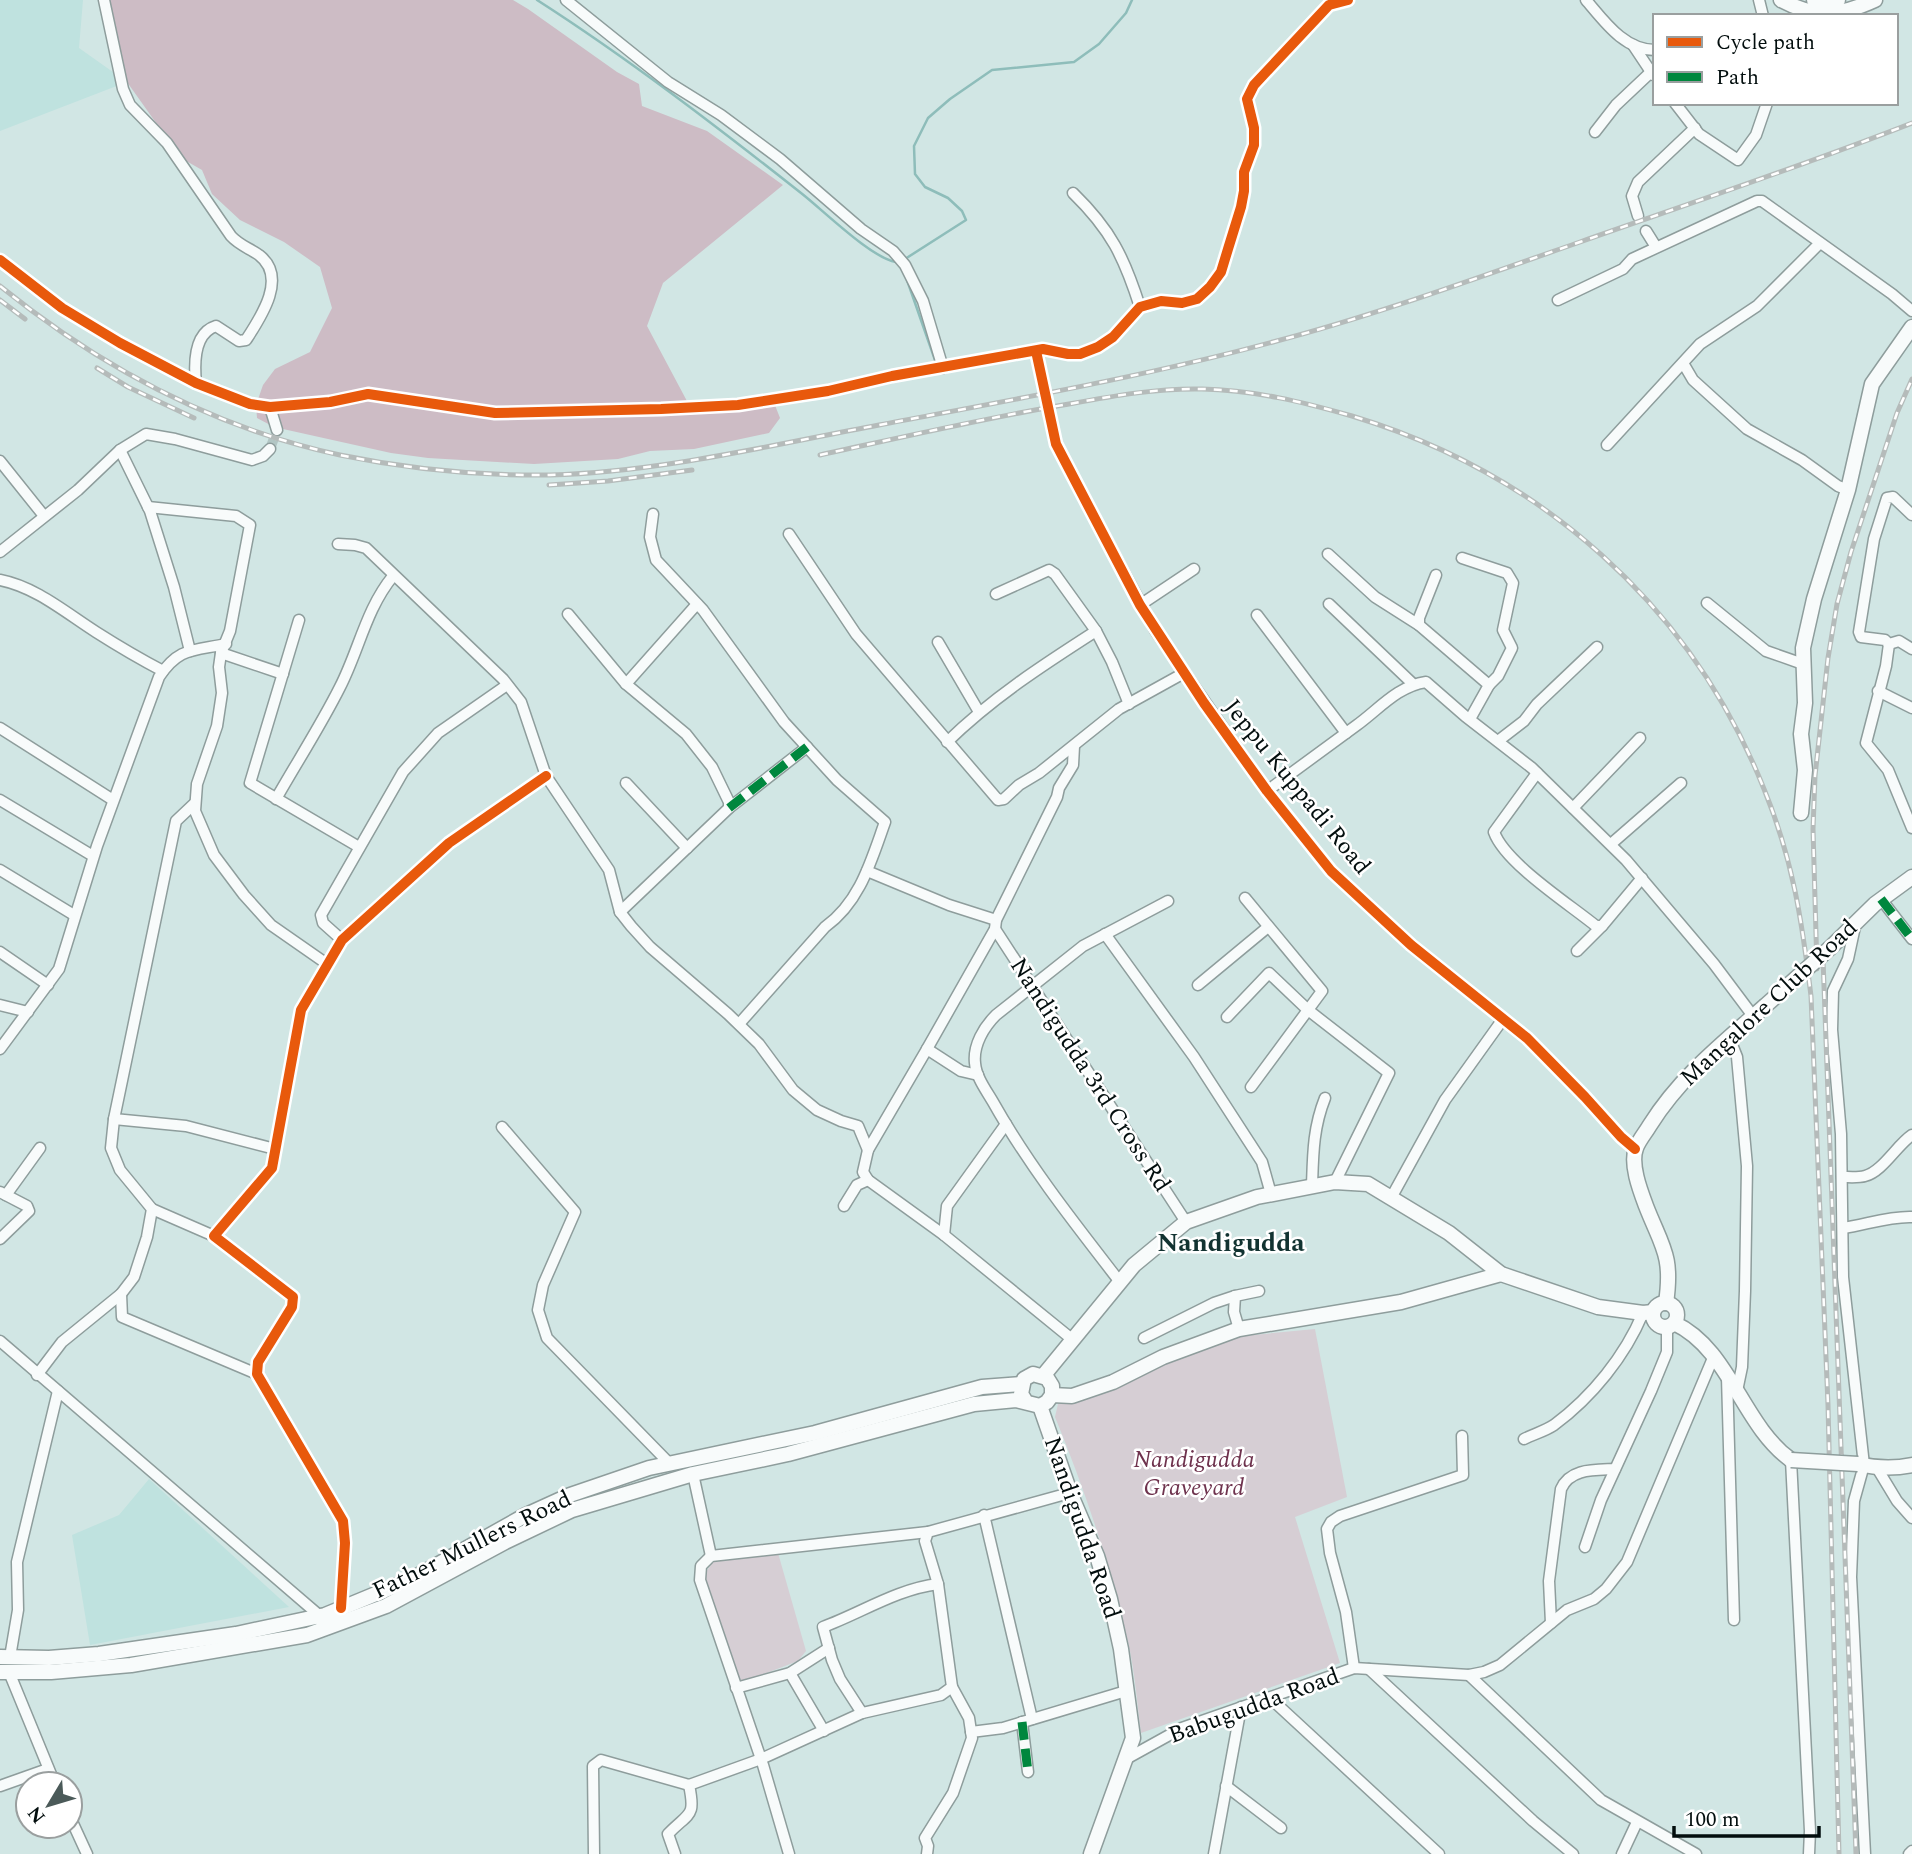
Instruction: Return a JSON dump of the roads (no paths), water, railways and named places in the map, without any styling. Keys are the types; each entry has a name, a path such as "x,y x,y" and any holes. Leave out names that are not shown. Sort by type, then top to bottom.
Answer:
{"main road":[{"path":"1781,0 1813,12 1832,8 1853,10 1875,0"},
{"path":"1814,0 1832,8"},
{"path":"1801,813 1805,770 1801,734 1805,703 1803,648 1814,599 1847,490 1871,384 1912,327"},
{"name":"Mangalore Club Road","path":"1635,1149 1655,1117 1692,1071 1881,899 1912,877"},
{"path":"1635,1149 1635,1167 1646,1205 1670,1268 1666,1303"},
{"path":"1044,1376 1134,1265 1186,1222 1271,1194 1335,1182 1368,1184 1449,1233 1501,1274 1598,1307 1648,1312 1666,1303 1672,1305 1677,1312 1671,1325"},
{"path":"1052,1395 1072,1396 1113,1382 1163,1357 1239,1329 1401,1302 1501,1274"},
{"path":"1648,1312 1663,1328 1671,1325 1694,1335 1737,1391 1761,1432 1791,1460 1866,1466 1912,1465"},
{"path":"1033,1404 1021,1394 1022,1384 1028,1376 1044,1376"},
{"path":"4,1672 51,1672 131,1664 307,1635 322,1623 386,1606 505,1542 572,1510 693,1474 788,1454 974,1404 1004,1400 1033,1404 1047,1402 1052,1395 1052,1386 1044,1376"},
{"name":"Father Mullers Road","path":"5,1657 49,1658 99,1654 322,1623 341,1608 412,1579 526,1515 570,1495 649,1468 815,1433 982,1387 1022,1384"},
{"name":"Nandigudda Road","path":"1033,1404 1097,1556 1111,1599 1133,1738 1091,1854"}],"street":[{"path":"104,0 123,89 130,105 167,142 231,236 237,243 260,256 271,272 272,290 246,340 239,341 216,326 206,330 197,350 196,383"},
{"path":"566,0 668,82 721,115 780,159 902,261 923,301 943,368"},
{"path":"0,260 62,307 120,343 196,383 250,404 270,407 330,402 368,394 495,413 725,406 828,391 892,376 1043,349 1080,354 1098,347 1126,325 1140,307 1161,301 1182,303 1197,299 1221,272 1241,207 1244,172 1254,145 1254,128 1247,99 1254,85 1329,5 1348,0"},
{"path":"1586,0 1619,36 1632,44 1653,49"},
{"path":"1595,132 1616,105 1653,75 1632,44"},
{"path":"1677,105 1699,134 1738,160 1756,135 1766,105"},
{"path":"1638,216 1632,196 1638,182 1695,128"},
{"path":"1073,193 1109,232 1122,256 1140,307"},
{"path":"1558,300 1623,269 1632,259 1656,247 1762,201 1892,293 1912,311"},
{"path":"1646,230 1656,247"},
{"path":"1607,445 1700,344 1757,306 1820,243"},
{"path":"1036,351 1039,365"},
{"path":"1683,363 1693,380 1747,429 1802,460 1847,490"},
{"path":"270,407 277,430"},
{"path":"0,552 78,490 120,450 146,434 176,439 252,460 263,456 270,449"},
{"path":"120,450 148,507 174,587 190,652"},
{"path":"0,461 44,516"},
{"name":"Jeppu Kuppadi Road","path":"1078,487 1140,605 1184,673 1267,791 1331,871 1411,945 1527,1038 1621,1138 1635,1149"},
{"path":"1912,515 1893,498 1887,498 1874,540 1859,632 1861,637 1885,640 1889,645 1866,743 1888,770 1912,828"},
{"path":"148,507 236,516 250,525 230,631 219,667 222,693 217,726 197,783 194,804 214,855 244,895 271,925 327,964"},
{"path":"653,514 650,537 656,559 697,604 784,722 837,780 885,822 860,887 838,918 825,927 739,1024"},
{"path":"789,534 856,634 998,800 1004,799 1129,704 1184,673"},
{"path":"338,544 366,548 507,685 521,702 546,776 608,870 620,912 650,947 739,1024 767,1053 793,1090 817,1110 858,1126 869,1150"},
{"path":"1328,554 1374,597 1419,625 1489,685"},
{"path":"1462,558 1507,573 1513,583 1503,630 1512,648 1498,676 1489,685 1470,719"},
{"path":"1140,605 1194,569"},
{"path":"996,594 1049,570 1055,574 1096,631 1129,704"},
{"path":"1419,625 1419,618 1436,575"},
{"path":"275,799 341,686 360,634 379,596 393,576"},
{"path":"0,580 15,583 54,603 94,631 163,671"},
{"path":"1707,603 1766,652 1803,664"},
{"path":"626,684 697,604"},
{"path":"1329,604 1413,684"},
{"path":"568,614 626,684 686,734 712,767 730,802 729,808"},
{"path":"1257,615 1346,733"},
{"path":"299,620 250,783 359,847"},
{"path":"947,742 979,712 1026,675 1096,631"},
{"path":"1889,645 1899,641 1912,649"},
{"path":"938,642 979,712"},
{"path":"0,1049 59,969 93,856 163,671 181,653 223,648 283,674"},
{"path":"1498,741 1524,721 1537,704 1597,648"},
{"path":"1267,791 1396,694 1413,684 1426,682 1537,772 1611,844 1714,964 1753,1016"},
{"path":"342,940 323,923 321,915 403,772 438,733 507,685"},
{"path":"1878,691 1912,708"},
{"path":"0,728 113,800"},
{"path":"1573,808 1640,738"},
{"path":"1073,1339 944,1235 868,1180 863,1172 869,1150 996,924 1059,788 1073,765 1074,746"},
{"path":"620,912 729,808 807,747"},
{"path":"1537,772 1494,832 1498,845 1566,902 1597,926 1602,926"},
{"path":"214,1236 272,1168 301,1010 342,940 449,843 546,776"},
{"path":"626,783 687,848"},
{"path":"1611,844 1681,783"},
{"path":"0,800 93,856"},
{"path":"194,804 176,821 114,1119 111,1148 120,1170 152,1209 214,1236 293,1297 292,1307 258,1362 257,1374 343,1521 345,1543 341,1608"},
{"path":"0,870 74,915"},
{"path":"867,870 996,924"},
{"path":"1577,951 1642,878"},
{"path":"1245,898 1322,991 1251,1087"},
{"path":"1881,899 1912,939"},
{"path":"1119,1282 1058,1202 1006,1124 978,1075 974,1061 985,1026 1032,987 1083,946 1168,901"},
{"path":"1856,922 1848,959 1833,991 1832,1030 1841,1135 1843,1277 1866,1466 1854,1501 1851,1577 1865,1854"},
{"name":"Nandigudda 3rd Cross Rd","path":"996,924 1032,987 1186,1222"},
{"path":"1198,985 1269,927"},
{"path":"1105,934 1194,1057 1262,1162 1271,1194"},
{"path":"0,952 48,985"},
{"path":"1227,1017 1269,973 1308,1010 1389,1073 1335,1182"},
{"path":"0,1005 28,1012"},
{"path":"1391,1198 1445,1100 1503,1018"},
{"path":"1729,1037 1737,1057 1747,1166 1742,1367 1737,1391"},
{"path":"927,1049 961,1071 978,1075"},
{"path":"1312,1186 1312,1145 1317,1118 1325,1098"},
{"path":"114,1119 186,1126 275,1149"},
{"path":"944,1235 947,1206 1006,1124"},
{"path":"502,1127 575,1212 543,1285 538,1310 547,1338 670,1464"},
{"path":"1842,1177 1867,1176 1890,1158 1902,1142 1912,1135"},
{"path":"0,1239 29,1211 27,1206 3,1194 40,1148"},
{"path":"844,1206 857,1185 868,1180"},
{"path":"37,1375 62,1342 121,1294 134,1277 147,1237 152,1209"},
{"path":"1843,1227 1896,1217 1912,1217"},
{"path":"1144,1338 1214,1303 1259,1291"},
{"path":"121,1294 122,1317 257,1374"},
{"path":"1235,1296 1234,1312 1239,1329"},
{"path":"1524,1439 1552,1427 1579,1404 1616,1361 1648,1312"},
{"path":"1585,1547 1601,1500 1667,1352 1671,1325"},
{"path":"0,1341 322,1623"},
{"name":"Babugudda Road","path":"1126,1759 1182,1728 1354,1668 1469,1675 1500,1665 1567,1610 1594,1599 1606,1589 1627,1562 1713,1358"},
{"path":"1727,1377 1734,1620"},
{"path":"5,1657 18,1610 17,1562 58,1391"},
{"path":"1354,1668 1346,1612 1330,1553 1327,1529 1331,1522 1340,1517 1463,1475 1462,1436"},
{"path":"1791,1460 1810,1832 1808,1854"},
{"path":"1866,1466 1912,1518"},
{"path":"1551,1623 1549,1581 1561,1489 1565,1480 1576,1473 1615,1469"},
{"path":"693,1474 710,1556"},
{"path":"789,1854 761,1759 700,1580 701,1566 710,1556 928,1532 1062,1494 1071,1495"},
{"path":"984,1515 1027,1721 1028,1772"},
{"path":"927,1854 925,1838 953,1793 972,1738 969,1718 952,1687 938,1584 925,1541 928,1532"},
{"path":"862,1713 840,1679 823,1627 899,1594 938,1584"},
{"path":"736,1688 790,1673 829,1648"},
{"path":"1369,1669 1533,1821 1573,1854"},
{"path":"0,1786 48,1769 4,1672"},
{"path":"790,1673 824,1731"},
{"path":"1469,1675 1601,1800 1696,1854"},
{"path":"594,1854 593,1766 601,1760 689,1785 761,1759 862,1713 941,1695 952,1687"},
{"path":"971,1732 1003,1728 1126,1691"},
{"path":"1270,1698 1439,1854"},
{"path":"1218,1852 1226,1786 1241,1707"},
{"path":"675,1854 668,1834 690,1815 693,1805 689,1785"},
{"path":"1226,1786 1281,1829"},
{"path":"1622,1854 1637,1822"}],"waterway":[{"path":"537,0 639,69 801,193 861,243 886,259 896,262"},
{"path":"905,259 966,220 962,211 948,198 925,187 915,174 914,146 928,118 992,70 1074,62 1099,44 1126,13 1132,0"},
{"path":"907,280 936,363"}],"tunnel":[{"path":"1039,364 1052,433 1078,487"},
{"path":"270,449 277,430"}],"railway":[{"path":"0,286 38,315 118,368 203,411 293,443 366,460 445,471 524,475 592,473 716,456 1027,397 1273,342 1351,320 1466,282 1912,123"},
{"path":"0,300 25,319"},
{"path":"97,368 128,387 194,418"},
{"path":"1817,969 1813,829 1815,776 1828,658 1837,604 1851,552 1897,413 1912,379"},
{"path":"820,455 1006,415 1152,391 1221,390 1297,402 1352,416 1421,441 1486,472 1546,511 1602,555 1651,605 1695,661 1733,722 1774,815 1795,891 1811,996 1828,1405 1839,1854"},
{"path":"549,485 608,481 692,470"},
{"path":"1823,959 1856,1854"}],"district":[{"name":"Nandigudda","path":"1231,1243"}],"park label":[{"name":"Nandigudda Graveyard","path":"1194,1474"}]}
